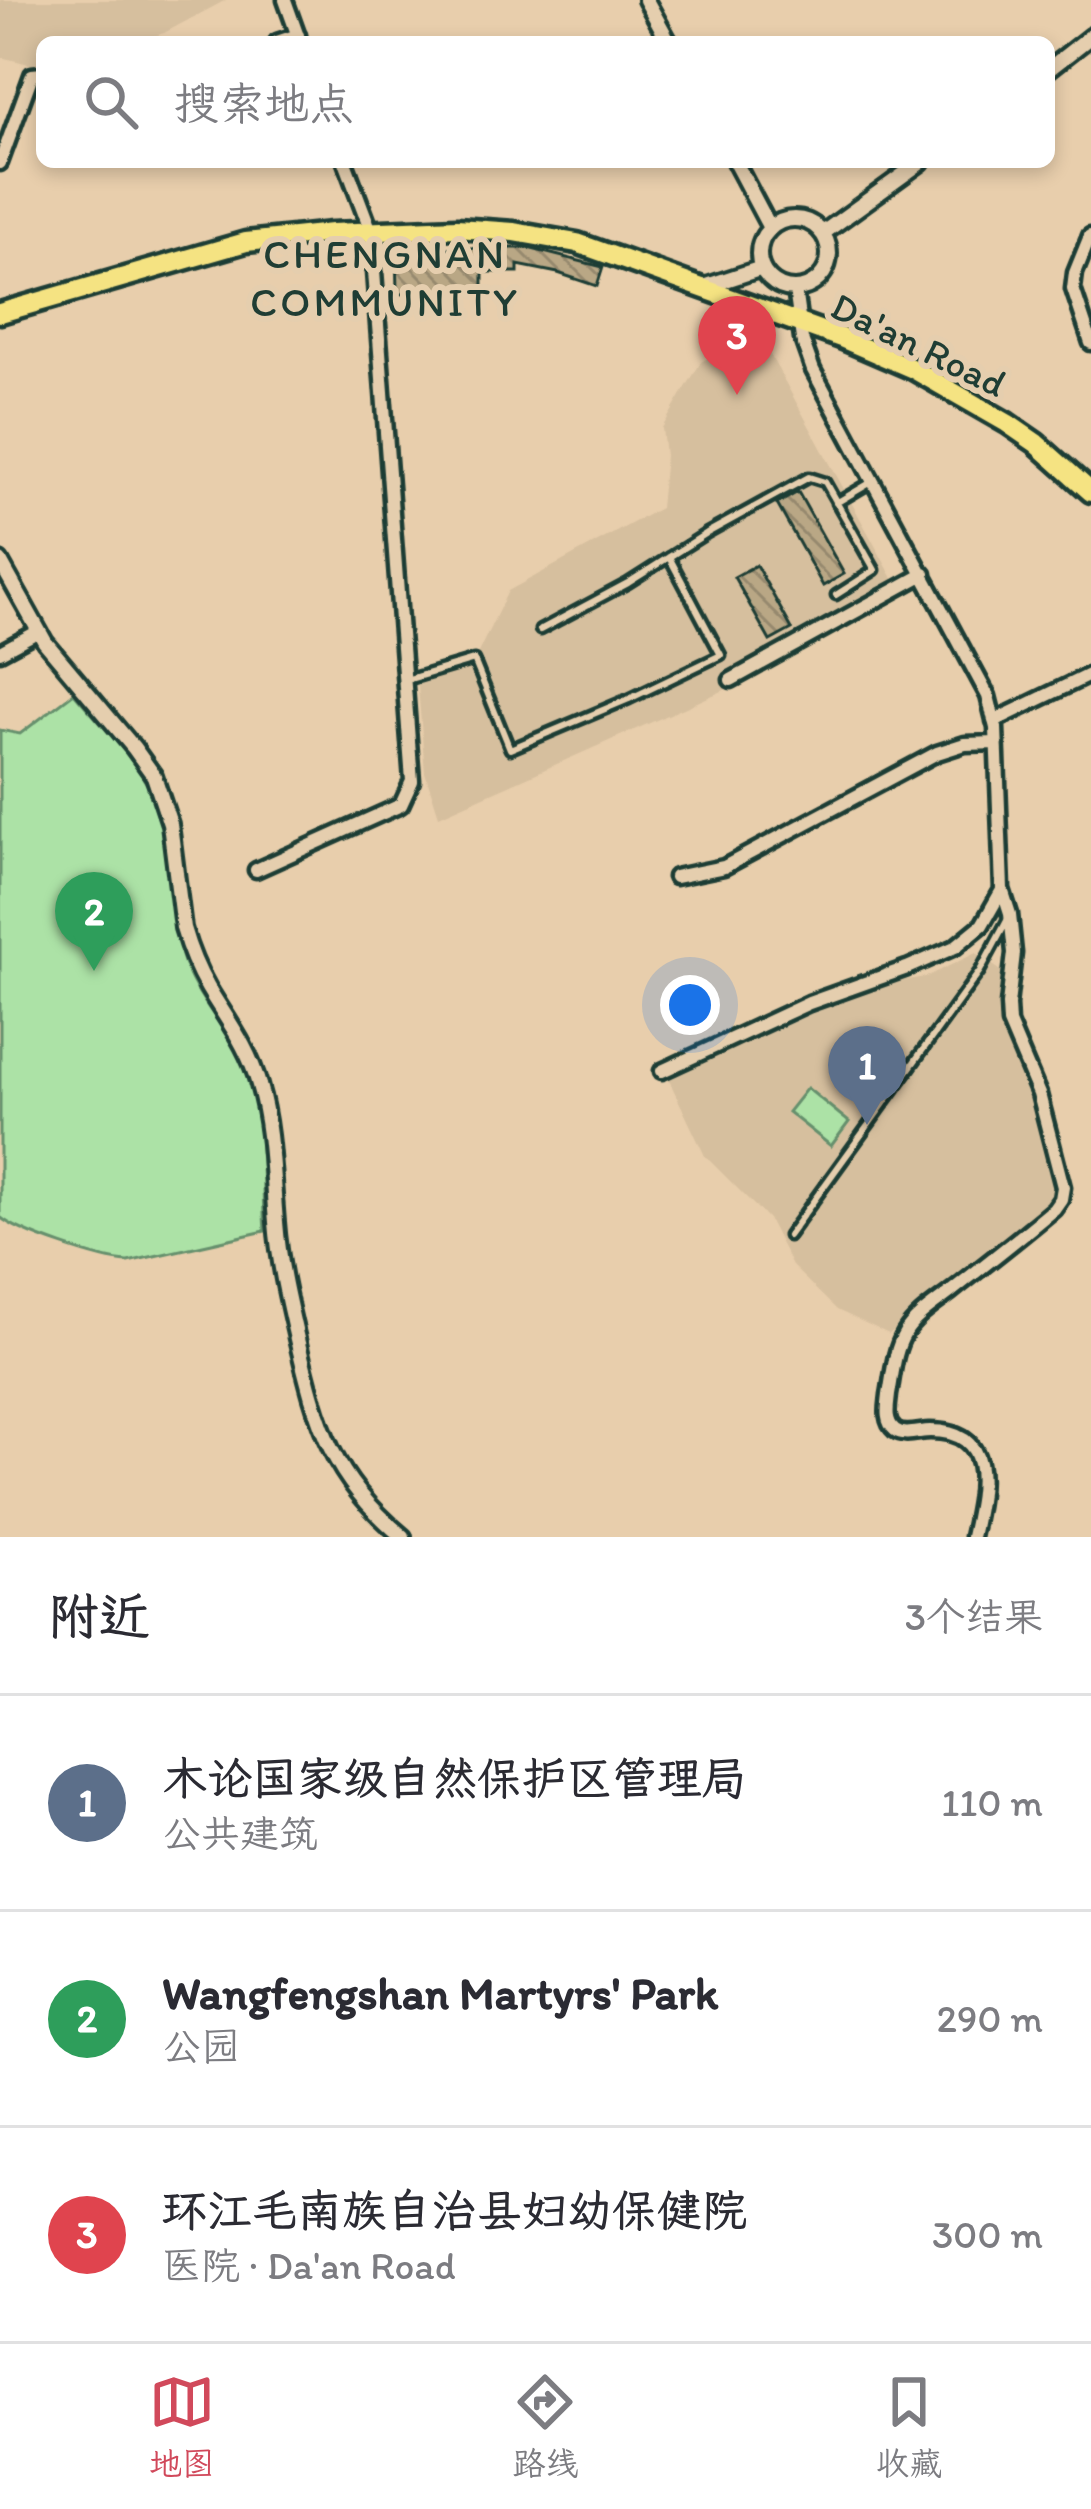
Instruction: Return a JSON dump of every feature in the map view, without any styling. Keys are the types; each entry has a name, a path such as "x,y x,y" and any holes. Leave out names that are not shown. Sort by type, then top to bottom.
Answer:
{"main road":[{"name":"Da'an Road","path":"0,314 246,242 457,228 545,236 577,243 878,352 949,386 1036,443 1091,492"}],"street":[{"path":"285,0 298,36"},
{"path":"646,0 666,36"},
{"path":"1055,64 1091,36"},
{"path":"0,163 36,75"},
{"path":"256,870 401,805 412,772 371,231 347,168"},
{"path":"738,168 770,228"},
{"path":"823,233 913,168"},
{"path":"794,218 810,222 823,233 829,248 825,271 814,283 795,289 773,282 762,268 759,251 770,228 794,218"},
{"path":"1090,236 1073,289 1091,343"},
{"path":"701,288 762,268"},
{"path":"795,289 798,323 813,370 984,685 997,743 1002,889 1014,952 1009,1023 1040,1094 1063,1187 1054,1209 912,1323 897,1352 889,1422 896,1431 907,1434 943,1432 965,1441 982,1469 973,1537"},
{"path":"0,561 38,632 145,761 161,792 188,944 210,992 246,1049 263,1097 280,1264 317,1418 334,1459 354,1489 403,1537"},
{"path":"731,680 924,574"},
{"path":"0,652 38,632"},
{"path":"994,721 1091,674"},
{"path":"675,877 724,867 937,753 965,744 997,743"},
{"path":"662,1070 809,1003 955,947 982,925 1002,889"}],"lane":[{"path":"540,630 803,479 825,482 874,571 836,595"},
{"path":"836,503 873,481"},
{"path":"406,680 474,660 509,748 629,699 721,655 669,557"},
{"path":"788,1236 980,971 1010,914"}],"shaded area":[{"path":"0,0 226,0 155,36 36,36 36,66 0,57"},
{"path":"757,331 895,582 725,677 729,688 439,816 425,772 417,674 477,655 508,591 660,508 665,456 662,428 701,362"},
{"path":"976,953 1004,973 1002,1025 1036,1095 1058,1187 1047,1209 889,1334 837,1310 792,1266 768,1219 705,1156 667,1076 801,1012 875,985 926,977"}],"green space":[{"path":"74,693 122,749 153,795 163,829 182,956 245,1068 259,1128 265,1231 128,1262 61,1245 0,1217 0,730 20,734"},
{"path":"807,1088 849,1122 831,1146 788,1112"}],"building":[{"path":"396,246 528,248 603,267 597,286 518,265 518,272 483,272 483,291 397,294"},
{"path":"798,492 844,574 823,586 777,504"},
{"path":"756,565 792,629 770,641 734,577"}],"place":[{"name":"环江毛南族自治县妇幼保健院","path":"737,395"},
{"name":"Wangfengshan Martyrs' Park","path":"94,971"},
{"name":"木论国家级自然保护区管理局","path":"867,1125"}],"district":[{"name":"CHENGNAN COMMUNITY","path":"385,277"}]}
